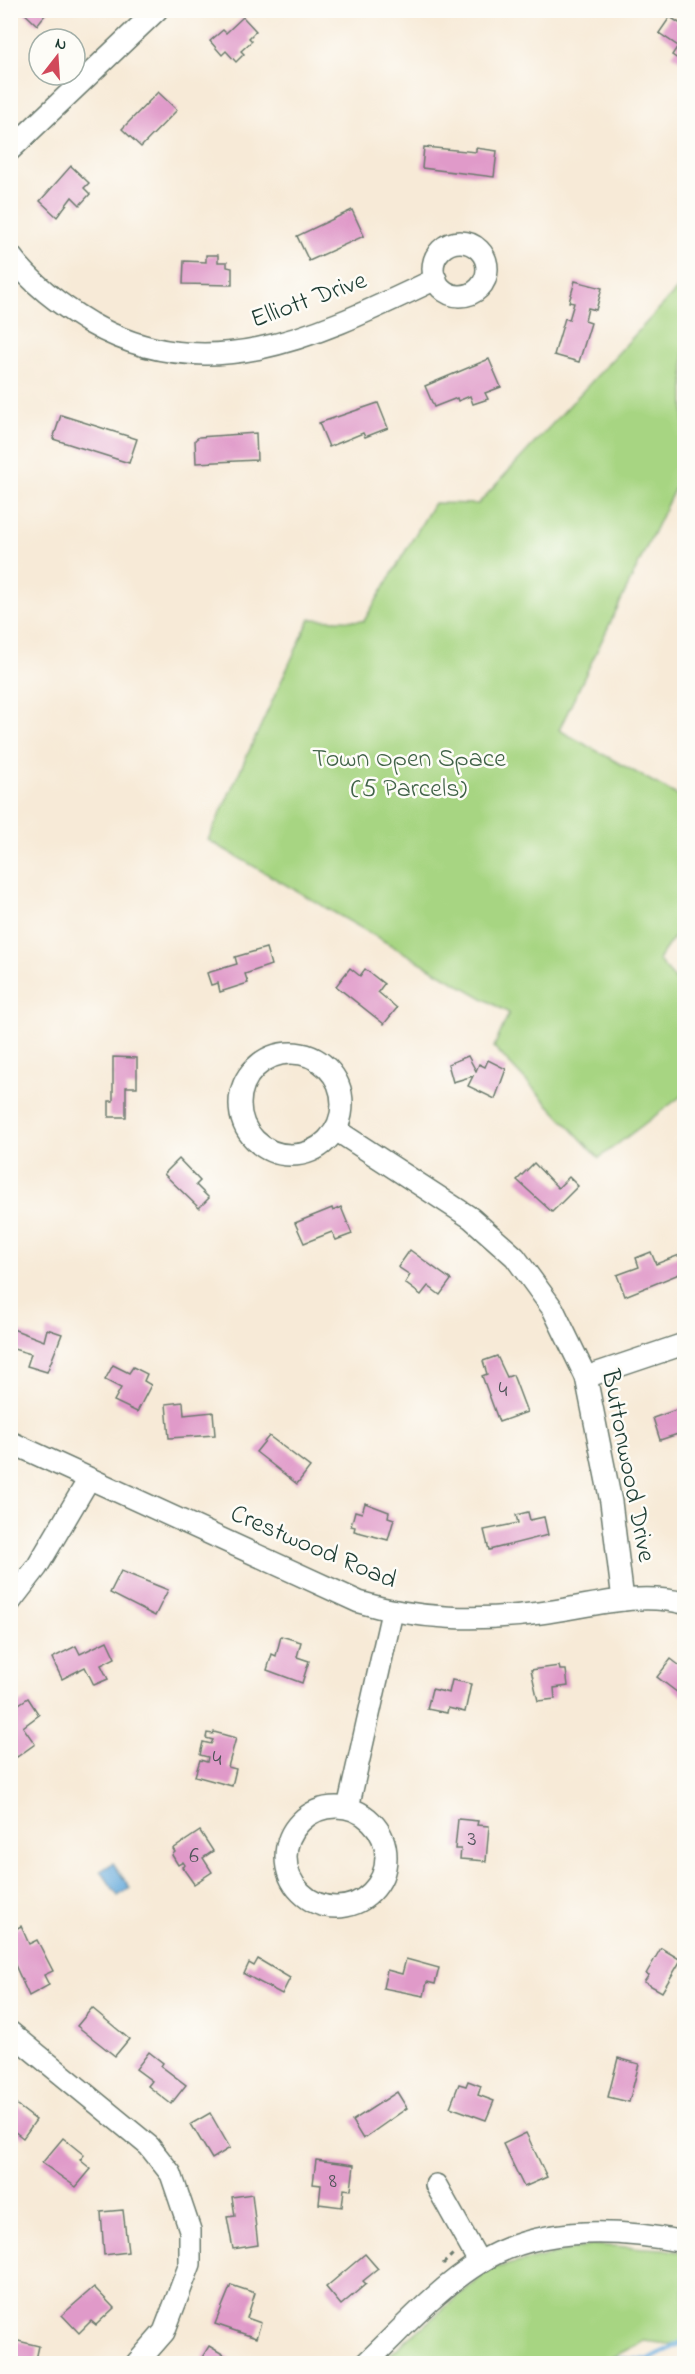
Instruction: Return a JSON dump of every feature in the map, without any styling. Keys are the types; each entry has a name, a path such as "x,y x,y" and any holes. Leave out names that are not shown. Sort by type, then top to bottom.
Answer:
{"street":[{"path":"10,150 157,10"},
{"name":"Elliott Drive","path":"10,255 33,283 104,331 152,348 214,355 249,352 315,333 436,279"},
{"path":"292,1052 309,1055 336,1079 342,1095 342,1113 336,1130 324,1144 308,1153 290,1156 272,1152 257,1143 245,1129 239,1112 240,1094 246,1077 258,1064 274,1055 292,1052"},
{"name":"Buttonwood Drive","path":"336,1130 471,1218 515,1257 553,1309 586,1377 611,1502 623,1600"},
{"path":"586,1377 684,1344"},
{"name":"Crestwood Road","path":"10,1442 360,1602 392,1612 437,1618 478,1619 540,1613 623,1600 655,1598 684,1603"},
{"path":"10,1602 37,1567 89,1479"},
{"path":"348,1808 392,1612"},
{"path":"332,1806 348,1808 363,1814 384,1840 386,1857 383,1873 376,1887 363,1899 340,1906 315,1903 291,1881 286,1865 286,1848 296,1826 315,1810 332,1806"},
{"path":"10,2032 135,2133 149,2146 171,2174 190,2230 190,2264 164,2332 136,2364"},
{"path":"436,2185 479,2262"},
{"path":"365,2364 445,2289 479,2262 522,2244 563,2235 619,2232 684,2242"}],"green space":[{"name":"Town Open Space (5 Parcels)","path":"684,282 684,469 559,730 684,799 684,922 658,960 684,989 684,1094 599,1158 494,1047 509,1013 208,840 310,619 364,621 434,503 478,504"},
{"path":"593,2245 665,2249 684,2253 684,2346 644,2341 601,2363 379,2364 490,2269"}],"water":[{"path":"113,1863 130,1888 118,1896 101,1871"}],"building":[{"path":"21,10 49,10 37,25"},
{"path":"243,17 256,31 249,38 252,41 241,51 244,54 236,62 226,51 222,55 210,41 223,30 226,33"},
{"path":"670,17 684,26 684,63 672,55 678,46 659,33"},
{"path":"158,92 177,110 141,147 122,129"},
{"path":"424,147 476,152 476,148 497,151 494,177 422,168"},
{"path":"71,166 89,183 84,188 90,194 80,205 72,197 57,217 40,201"},
{"path":"352,210 364,236 309,261 297,236"},
{"path":"206,255 218,255 218,262 227,262 227,267 232,268 232,285 183,284 184,261 206,262"},
{"path":"575,281 602,288 596,310 588,308 585,321 591,323 579,362 554,355 565,318 569,320 574,303 569,302"},
{"path":"489,359 501,387 485,393 488,399 473,404 470,396 458,401 457,398 434,407 425,386"},
{"path":"378,403 388,428 365,437 363,433 329,447 319,423"},
{"path":"61,415 137,439 129,463 53,439"},
{"path":"256,433 257,460 196,463 195,440 199,437"},
{"path":"266,948 271,965 245,974 248,983 220,992 218,983 211,985 207,973 237,964 235,957"},
{"path":"350,968 360,976 365,969 384,984 378,992 397,1008 384,1024 336,986"},
{"path":"468,1056 476,1071 479,1064 485,1067 488,1060 506,1069 495,1099 468,1086 473,1076 453,1082 448,1064"},
{"path":"113,1057 137,1058 137,1087 126,1087 126,1117 109,1117 109,1101 113,1101"},
{"path":"179,1159 200,1181 196,1185 209,1198 199,1208 164,1174"},
{"path":"534,1163 558,1188 569,1177 578,1186 552,1212 517,1180"},
{"path":"341,1207 352,1234 336,1240 332,1232 304,1243 295,1223 332,1208 333,1211"},
{"path":"410,1250 451,1280 440,1295 428,1286 421,1295 405,1283 410,1275 398,1267"},
{"path":"651,1252 656,1264 682,1254 684,1272 625,1296 617,1275 639,1267 636,1258"},
{"path":"10,1328 44,1341 47,1329 62,1334 47,1372 27,1366 31,1354 10,1348"},
{"path":"497,1356 507,1377 513,1375 527,1412 499,1422 482,1376 487,1374 483,1361"},
{"path":"113,1365 129,1373 133,1367 147,1374 144,1381 151,1385 137,1412 114,1401 121,1388 105,1380"},
{"path":"183,1402 184,1415 213,1412 215,1435 169,1438 166,1404"},
{"path":"684,1407 684,1432 660,1440 653,1418"},
{"path":"269,1436 310,1467 297,1484 256,1452"},
{"path":"365,1503 389,1512 388,1517 394,1519 388,1540 354,1531 355,1527 351,1526 355,1511 362,1513"},
{"path":"528,1512 530,1520 544,1517 548,1535 489,1550 484,1530 518,1523 516,1515"},
{"path":"121,1571 168,1590 155,1616 110,1593"},
{"path":"281,1636 301,1642 297,1657 309,1661 302,1683 267,1670 272,1654 276,1656"},
{"path":"107,1641 115,1658 101,1665 108,1679 94,1685 85,1667 62,1679 52,1658 76,1646 80,1654"},
{"path":"671,1659 684,1669 682,1696 657,1677"},
{"path":"559,1666 560,1670 566,1670 568,1686 554,1688 555,1699 538,1701 531,1670"},
{"path":"452,1680 471,1684 465,1712 448,1708 447,1713 427,1709 432,1689 449,1693"},
{"path":"28,1698 39,1715 23,1727 35,1744 17,1757 10,1748 10,1710"},
{"path":"214,1732 236,1738 228,1767 236,1769 232,1786 195,1776 200,1760 207,1762 208,1757 200,1755 203,1742 211,1744 213,1740 206,1738 207,1733 213,1734"},
{"path":"458,1819 478,1821 477,1825 489,1826 486,1861 460,1859 461,1849 455,1849"},
{"path":"200,1831 213,1851 203,1858 212,1872 194,1884 182,1867 185,1865 183,1862 178,1865 172,1855 175,1852 173,1849"},
{"path":"21,1926 29,1944 37,1940 53,1971 44,1975 49,1985 29,1996 10,1954 10,1932"},
{"path":"661,1948 681,1960 662,1992 644,1982"},
{"path":"258,1959 290,1978 282,1994 244,1974 249,1963 254,1966"},
{"path":"406,1959 439,1968 435,1984 427,1982 424,1996 383,1988 387,1970 402,1974"},
{"path":"92,2008 129,2039 115,2056 77,2026"},
{"path":"149,2052 163,2063 161,2066 186,2085 171,2104 148,2086 152,2081 136,2069"},
{"path":"618,2058 639,2064 629,2102 608,2097"},
{"path":"468,2081 481,2086 478,2095 494,2101 486,2120 450,2107 459,2084 466,2086"},
{"path":"397,2092 407,2108 363,2139 352,2121"},
{"path":"10,2100 36,2120 23,2138 10,2128"},
{"path":"210,2113 230,2148 212,2159 191,2124"},
{"path":"526,2133 547,2177 524,2187 503,2144"},
{"path":"63,2138 84,2155 80,2160 91,2169 76,2187 42,2163"},
{"path":"316,2160 354,2165 351,2190 344,2189 342,2207 319,2204 321,2185 313,2184"},
{"path":"252,2194 258,2245 233,2249 227,2217 235,2216 232,2197"},
{"path":"123,2210 128,2252 104,2255 101,2212"},
{"path":"365,2254 378,2269 363,2281 366,2284 341,2305 326,2287"},
{"path":"231,2285 255,2293 247,2318 261,2323 256,2338 215,2324"},
{"path":"94,2287 114,2308 96,2325 91,2321 79,2333 62,2315"},
{"path":"10,2339 39,2346 35,2364 10,2364"},
{"path":"209,2346 231,2359 228,2364 198,2364"}],"waterway":[{"path":"611,2364 616,2359 648,2360 684,2341"}]}
